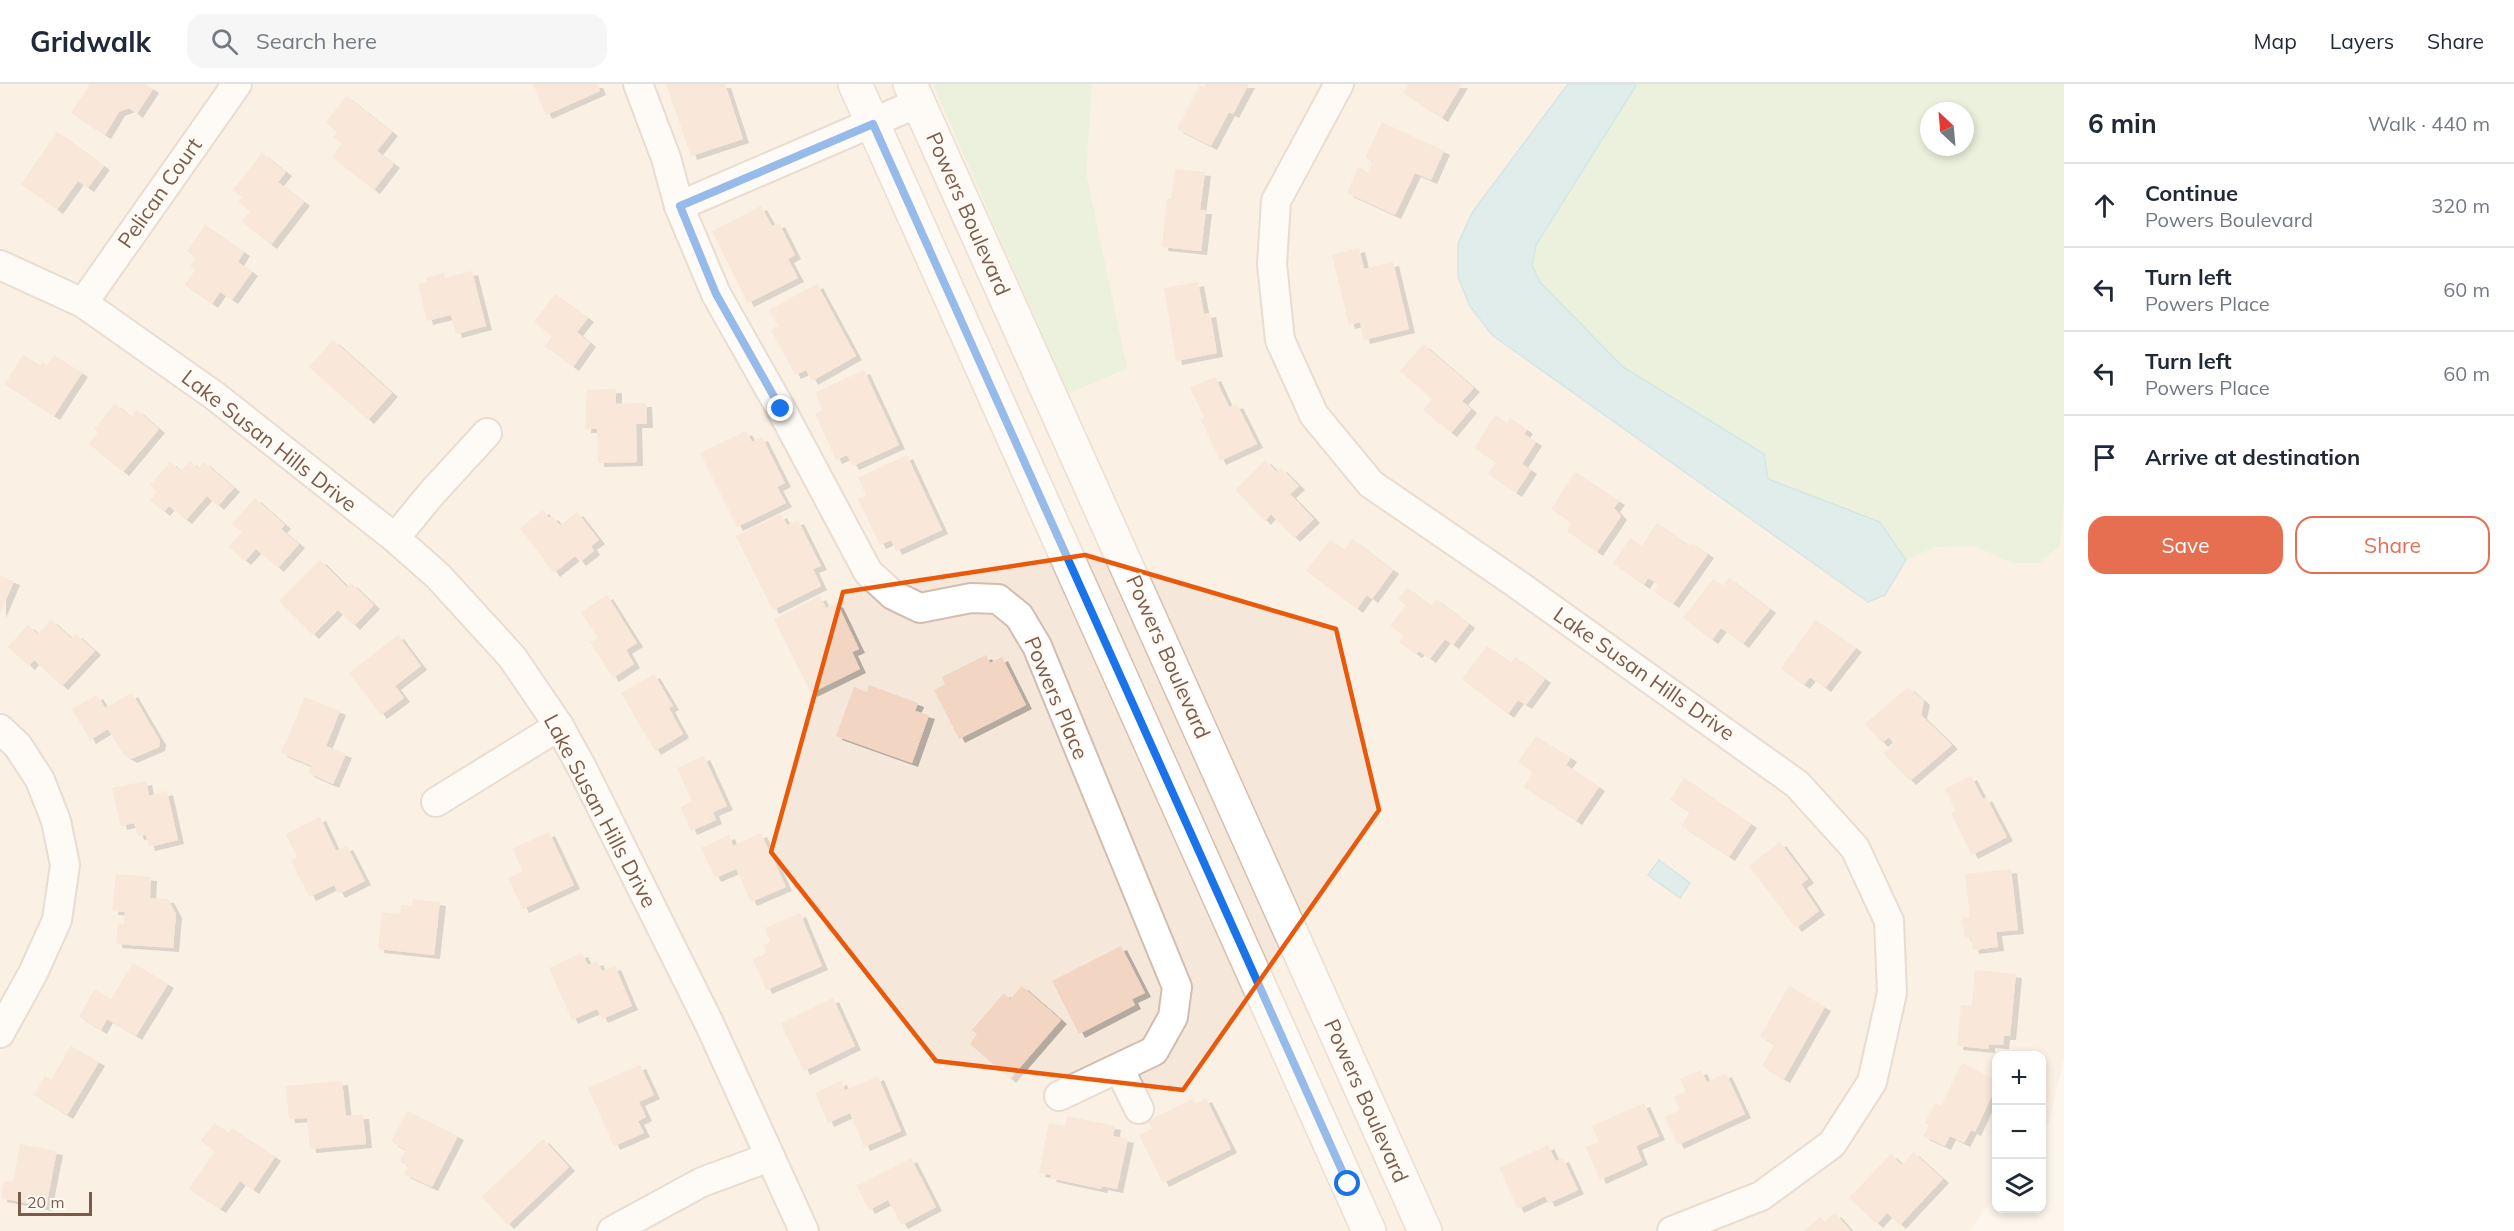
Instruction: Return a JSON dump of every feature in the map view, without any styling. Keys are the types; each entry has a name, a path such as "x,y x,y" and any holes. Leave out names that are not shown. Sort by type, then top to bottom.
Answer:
{"main road":[{"path":"855,84 973,352 1369,1231"},
{"name":"Powers Boulevard","path":"914,93 1425,1231"}],"street":[{"name":"Pelican Court","path":"83,303 237,84"},
{"name":"Powers Place","path":"638,84 666,158 680,206 716,294 781,409 868,572 893,596 920,608 971,598 998,599 1019,616 1037,646 1177,987 1173,1017 1154,1051 1059,1096"},
{"name":"Lake Susan Hills Drive","path":"1339,84 1276,201 1272,264 1280,340 1314,415 1371,484 1797,784 1854,848 1889,921 1892,993 1872,1082 1832,1144 1761,1196 1672,1231"},
{"path":"680,206 873,124 914,93"},
{"name":"Lake Susan Hills Drive","path":"0,265 83,303 215,396 395,538 438,576 512,657 559,726 581,766 709,1023 804,1231"},
{"path":"395,538 430,494 487,433"},
{"path":"436,802 559,726"},
{"path":"0,729 18,746 40,780 56,821 65,865 57,920 33,973 0,1033"},
{"path":"1119,1068 1139,1109"},
{"path":"612,1231 702,1182 770,1157"}],"highlighted area":[{"path":"1085,555 1336,629 1379,810 1183,1090 936,1061 771,852 843,592"}],"shaded area":[{"path":"0,84 2064,84 2064,1057 2049,1123 2046,1127 2046,1051 1992,1051 1992,1199 1969,1231 0,1231"}],"green space":[{"path":"933,84 1092,84 1086,173 1127,368 1068,394"},
{"path":"1637,84 2064,84 2064,498 2060,546 2039,563 2013,563 1974,546 1935,547 1906,560 1880,522 1768,479 1764,454 1623,367 1541,283 1532,266 1536,245"}],"water":[{"path":"1568,84 1637,84 1536,245 1532,266 1541,283 1623,367 1764,454 1768,479 1880,522 1906,560 1885,595 1868,602 1492,335 1470,306 1458,277 1458,244 1472,213"},
{"path":"1659,860 1690,883 1680,898 1648,875"}],"building":[{"path":"90,84 145,84 153,89 137,114 129,108 119,112 105,135 71,113"},
{"path":"533,84 597,84 600,91 546,115"},
{"path":"666,84 725,84 743,139 691,156"},
{"path":"1206,84 1249,84 1233,114 1229,112 1211,146 1177,129 1200,85 1204,88"},
{"path":"1409,84 1462,84 1442,118 1403,93"},
{"path":"346,96 392,132 377,151 394,164 374,190 332,157 342,144 333,137 337,132 326,123"},
{"path":"1382,122 1444,151 1431,180 1415,173 1395,215 1347,193 1358,167 1368,172 1373,161 1365,158"},
{"path":"57,132 104,166 88,188 78,181 57,210 21,184"},
{"path":"262,153 286,172 278,182 304,202 271,245 242,222 250,211 238,202 242,197 233,190"},
{"path":"1175,169 1205,172 1200,210 1206,210 1201,251 1162,247 1167,199 1171,199"},
{"path":"761,206 772,226 779,223 795,255 788,259 798,278 748,303 712,231"},
{"path":"205,225 244,252 238,262 252,272 232,300 220,292 212,304 185,285 195,270 190,266 196,258 187,251"},
{"path":"1359,248 1364,269 1393,262 1409,329 1364,340 1360,322 1349,325 1332,255"},
{"path":"472,271 486,326 456,334 451,315 427,321 418,284 427,282 426,278 444,273 445,278"},
{"path":"1198,282 1204,314 1210,313 1217,353 1176,361 1164,288"},
{"path":"817,284 856,356 812,381 806,370 795,375 771,330 778,326 769,310"},
{"path":"555,294 588,318 577,332 590,343 573,367 545,346 552,336 534,322"},
{"path":"333,340 392,393 368,420 309,367"},
{"path":"1423,344 1474,388 1462,401 1471,409 1451,433 1423,410 1432,399 1400,371"},
{"path":"23,355 40,366 42,362 47,365 54,355 82,373 54,416 5,384"},
{"path":"864,370 899,445 853,466 847,455 836,460 815,414 823,410 815,393"},
{"path":"1215,377 1229,407 1237,404 1257,444 1220,461 1201,420 1205,418 1190,388"},
{"path":"616,389 616,404 646,403 647,424 636,424 637,462 598,463 597,429 585,429 587,390"},
{"path":"115,404 131,417 137,410 159,429 123,472 89,444 98,433 94,429"},
{"path":"1495,415 1507,423 1510,418 1527,430 1524,434 1536,442 1522,464 1531,470 1516,493 1488,474 1496,462 1474,448"},
{"path":"746,431 752,442 762,437 785,483 777,487 786,503 737,527 700,453"},
{"path":"907,455 942,530 896,551 891,540 880,545 858,499 866,495 858,478"},
{"path":"1265,460 1277,472 1281,468 1299,486 1290,494 1314,519 1294,538 1271,514 1265,521 1235,490"},
{"path":"190,461 198,468 204,462 234,488 218,506 207,496 186,520 169,506 164,512 150,500 157,492 150,485 170,462 181,471"},
{"path":"1575,472 1619,501 1614,508 1621,516 1597,552 1567,531 1572,523 1551,509"},
{"path":"255,498 285,525 281,529 299,544 278,568 256,549 245,561 229,547 242,532 232,524"},
{"path":"543,510 549,518 552,516 560,525 577,512 599,540 591,546 594,551 580,562 575,556 554,573 520,528"},
{"path":"781,514 787,525 798,520 821,566 813,569 821,586 773,610 736,536"},
{"path":"1657,523 1690,546 1692,543 1708,554 1673,604 1653,591 1658,584 1648,578 1644,585 1613,564 1630,538 1642,546"},
{"path":"1352,539 1393,570 1372,599 1367,595 1357,609 1306,571 1330,540 1344,550"},
{"path":"320,560 347,587 351,583 374,605 354,626 338,610 313,635 279,601"},
{"path":"0,576 14,581 0,614"},
{"path":"1729,578 1770,609 1743,644 1721,628 1712,640 1683,618 1713,579 1723,586"},
{"path":"1407,588 1431,606 1436,599 1469,624 1453,645 1445,639 1430,659 1419,651 1416,654 1399,642 1404,636 1390,626 1406,605 1398,599"},
{"path":"607,595 637,643 626,650 634,664 613,678 590,642 598,638 581,612"},
{"path":"820,596 826,608 837,603 859,649 852,652 860,669 811,693 774,619"},
{"path":"51,620 72,639 76,634 95,651 62,686 34,660 29,666 8,647 28,625 38,634"},
{"path":"1815,620 1856,648 1825,688 1810,677 1804,685 1781,669"},
{"path":"398,635 421,666 395,686 404,698 381,715 349,673"},
{"path":"1487,646 1511,663 1515,657 1545,679 1526,705 1518,700 1508,714 1462,679"},
{"path":"986,655 990,663 1002,657 1026,705 959,739 934,690 945,684 942,677"},
{"path":"654,674 673,706 669,708 683,734 655,751 621,693"},
{"path":"869,685 918,703 915,711 929,715 912,763 836,736 854,687 867,692"},
{"path":"1908,687 1924,701 1921,715 1952,745 1910,781 1883,753 1894,744 1889,737 1882,743 1865,724"},
{"path":"132,693 160,741 159,747 131,759 124,755 108,729 90,740 72,709 97,695 105,708"},
{"path":"305,697 340,711 326,746 346,754 333,784 308,773 312,766 281,753"},
{"path":"1536,736 1571,758 1566,765 1599,787 1576,821 1524,787 1533,772 1518,762"},
{"path":"704,756 727,806 713,812 716,820 691,831 681,807 692,801 677,768"},
{"path":"1971,776 1983,799 1986,797 2007,837 1972,855 1951,813 1956,811 1945,789"},
{"path":"1684,778 1751,824 1729,857 1681,826 1690,812 1670,800"},
{"path":"146,781 149,796 167,791 178,840 149,847 146,835 138,836 134,823 121,826 112,788"},
{"path":"320,817 336,851 347,846 365,881 339,894 334,885 310,897 291,860 297,857 286,834"},
{"path":"549,832 574,885 523,909 508,878 523,871 512,849"},
{"path":"761,833 786,887 751,902 736,869 715,878 701,848 729,835 733,846"},
{"path":"1780,842 1808,879 1801,884 1819,911 1796,928 1749,866"},
{"path":"2011,869 2018,930 1996,932 1998,947 1973,950 1971,937 1965,938 1962,918 1970,917 1965,874"},
{"path":"116,874 151,877 150,898 168,899 176,914 173,948 116,944 118,923 124,924 125,912 112,911"},
{"path":"413,899 440,902 434,955 378,949 382,912 400,914 401,905 412,906"},
{"path":"800,913 822,966 766,990 753,959 767,953 763,945 770,942 765,928"},
{"path":"1121,946 1145,993 1132,999 1135,1005 1079,1034 1052,981"},
{"path":"582,953 588,965 597,961 602,971 615,966 632,1006 602,1019 597,1009 572,1020 549,968"},
{"path":"133,963 168,984 136,1036 107,1019 101,1030 79,1017 95,989 111,999"},
{"path":"1975,970 2016,974 2010,1036 2004,1036 2003,1045 1989,1044 1989,1049 1957,1046 1961,1005 1972,1006"},
{"path":"1022,986 1061,1020 1010,1079 970,1044 977,1034 972,1030 1004,993 1010,999"},
{"path":"1789,986 1825,1007 1784,1079 1762,1066 1775,1044 1760,1036"},
{"path":"833,998 855,1046 804,1071 781,1023"},
{"path":"71,1046 99,1062 67,1115 34,1095 45,1076 51,1080"},
{"path":"1962,1063 1992,1078 1992,1096 1975,1132 1971,1130 1964,1143 1950,1136 1945,1146 1923,1136 1929,1125 1925,1123 1935,1103 1941,1106"},
{"path":"640,1065 654,1095 639,1102 646,1117 638,1121 644,1133 614,1146 588,1088"},
{"path":"1701,1070 1707,1082 1726,1073 1745,1114 1678,1145 1665,1117 1680,1110 1674,1097 1686,1092 1680,1079"},
{"path":"878,1076 901,1131 864,1147 850,1113 828,1123 815,1093 841,1081 845,1090"},
{"path":"342,1081 346,1116 363,1115 366,1144 310,1149 307,1118 289,1119 286,1086"},
{"path":"1206,1098 1231,1149 1163,1183 1139,1135 1152,1129 1148,1121 1192,1099 1195,1104"},
{"path":"1644,1103 1659,1136 1636,1146 1642,1161 1600,1180 1586,1147 1599,1142 1592,1126"},
{"path":"407,1111 458,1136 432,1187 404,1174 409,1166 400,1162 406,1150 391,1142"},
{"path":"1067,1116 1115,1126 1113,1136 1128,1139 1117,1189 1102,1186 1101,1189 1050,1178 1051,1175 1039,1173 1049,1123 1065,1126"},
{"path":"214,1123 229,1133 232,1128 275,1157 253,1190 240,1181 220,1209 189,1189 215,1151 201,1141"},
{"path":"543,1139 569,1167 508,1225 482,1197"},
{"path":"20,1144 57,1151 46,1207 1,1198 4,1181 13,1182"},
{"path":"1548,1145 1556,1161 1563,1158 1578,1190 1549,1203 1545,1196 1518,1209 1499,1168"},
{"path":"1913,1152 1943,1179 1900,1225 1887,1213 1877,1224 1849,1198 1891,1154 1902,1165"},
{"path":"911,1158 936,1207 902,1225 888,1200 869,1210 857,1186"},
{"path":"1835,1213 1851,1231 1804,1231 1820,1217 1825,1222"}],"route":[{"path":"781,409 716,294 680,206 873,124 973,352 1348,1184"}]}
